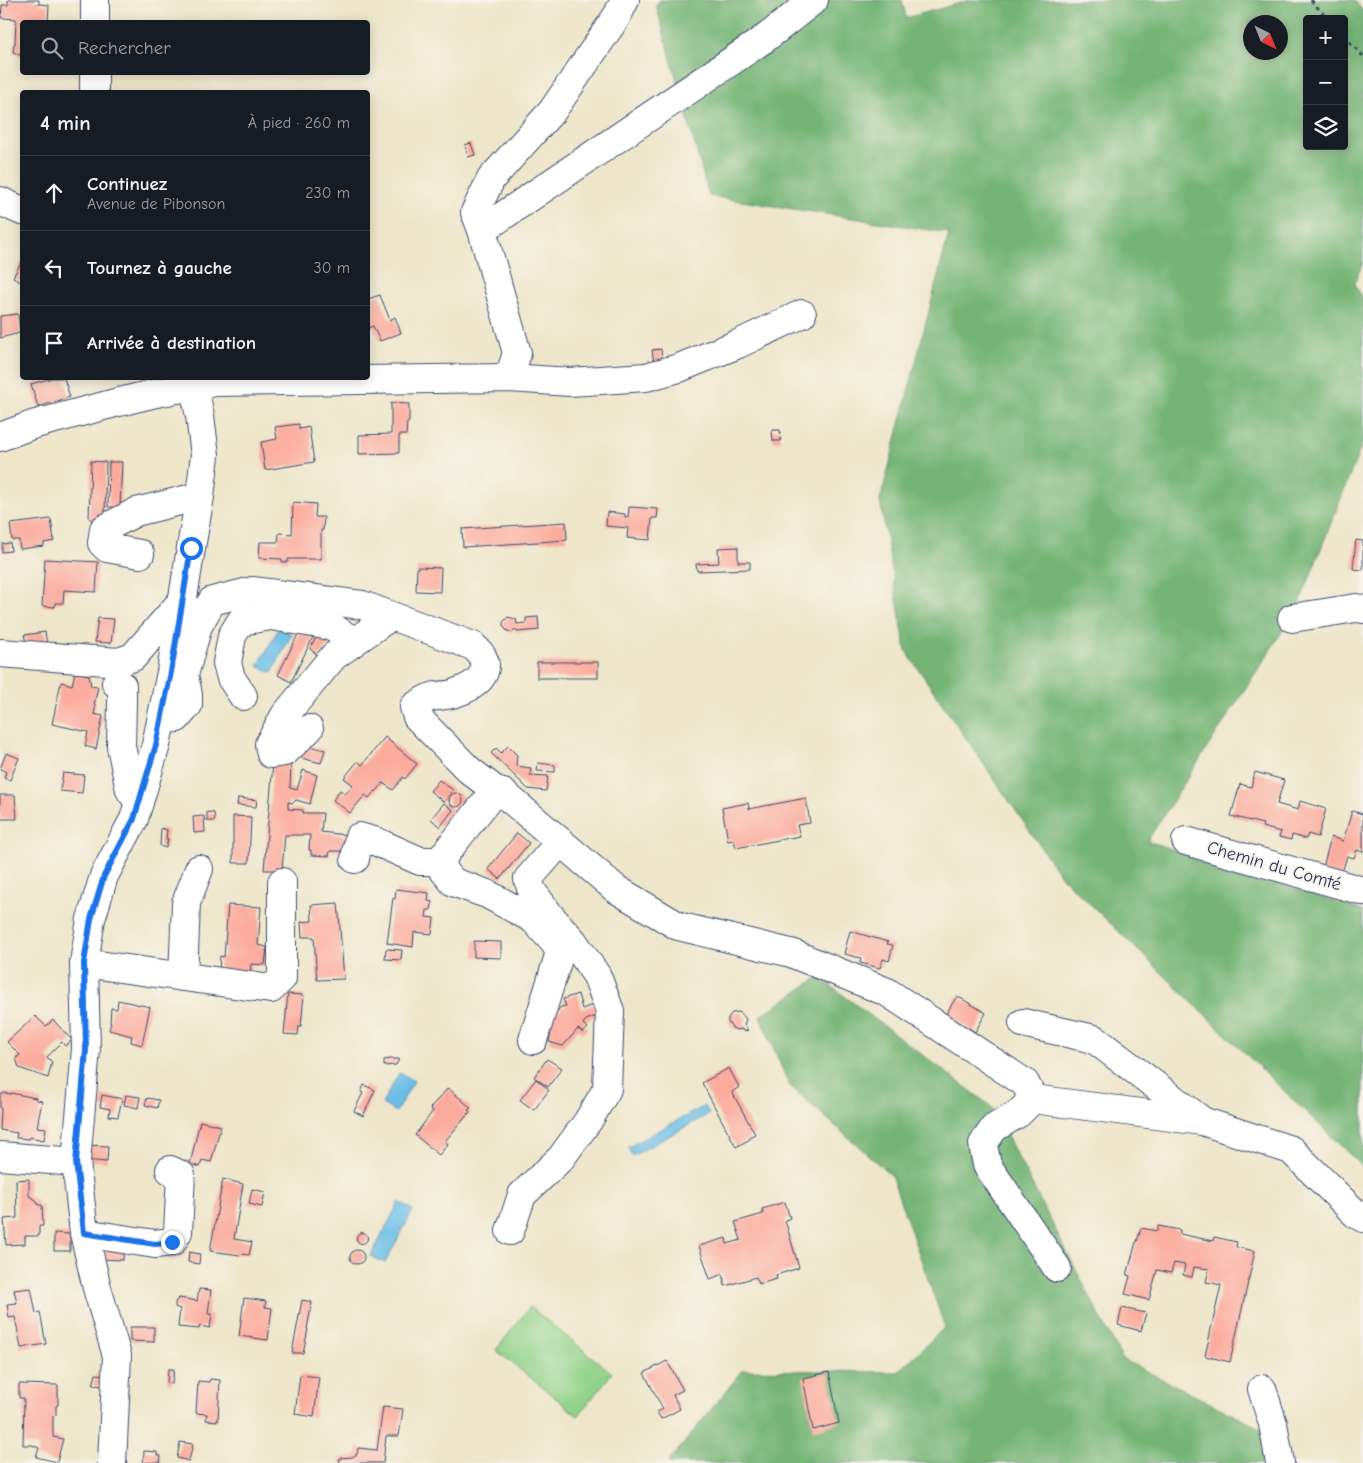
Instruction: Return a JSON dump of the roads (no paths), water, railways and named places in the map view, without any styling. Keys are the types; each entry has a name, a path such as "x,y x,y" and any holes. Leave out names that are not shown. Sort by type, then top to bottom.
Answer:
{"street":[{"path":"95,0 95,20"},
{"path":"509,378 517,353 482,230 475,212 491,179 553,110 617,16 625,0"},
{"path":"482,230 766,36 814,0"},
{"path":"94,75 94,90"},
{"path":"0,201 20,211"},
{"path":"370,380 509,378 570,382 646,377 679,368 738,344 802,314"},
{"path":"0,437 32,425 193,381 362,380"},
{"path":"112,1463 117,1356 97,1288 84,1233 76,1162 86,1050 84,963 91,919 104,876 134,819 156,745 171,672 205,455 193,381"},
{"path":"140,554 107,548 102,543 104,529 136,512 200,496"},
{"path":"162,719 177,718 188,705 184,674 198,626 212,601 252,591 362,605 473,646 478,651 485,662 484,672 475,685 454,694 430,697 414,706 417,717 469,770 499,793"},
{"path":"0,654 119,662 133,657 183,600"},
{"path":"1292,618 1356,608 1363,609"},
{"path":"244,696 231,678 227,664 232,636 241,621 271,616 331,626 354,642"},
{"path":"309,729 285,752 271,754 269,744 285,715 334,656 391,616"},
{"path":"116,683 122,686 120,746 130,790 139,802"},
{"path":"533,1040 560,952 554,942 533,919 487,894 453,882 441,867 444,855 494,792 503,793 616,889 678,926 791,953 888,992 1025,1082 1033,1099"},
{"path":"355,859 359,837 377,842 420,861 443,861"},
{"name":"Chemin du Comté","path":"1186,841 1363,891"},
{"path":"510,1231 522,1195 561,1158 588,1121 607,1090 610,1011 597,976 574,941 532,891 528,879 560,842"},
{"path":"183,977 186,903 199,869"},
{"path":"84,963 271,989 282,978 282,882"},
{"path":"1023,1023 1094,1039 1202,1121"},
{"path":"1057,1268 986,1165 983,1144 994,1128 1033,1099 1202,1121 1290,1150 1356,1214 1363,1218"},
{"path":"0,1156 76,1162"},
{"path":"84,1233 155,1244 172,1242 178,1232 181,1175 170,1170"},
{"path":"1262,1389 1273,1424 1280,1463"}],"water":[{"path":"279,628 292,634 272,673 258,666"},
{"path":"399,1073 414,1081 396,1112 382,1104"},
{"path":"705,1106 709,1114 632,1156 628,1147"},
{"path":"399,1202 413,1210 385,1263 371,1256"}]}
